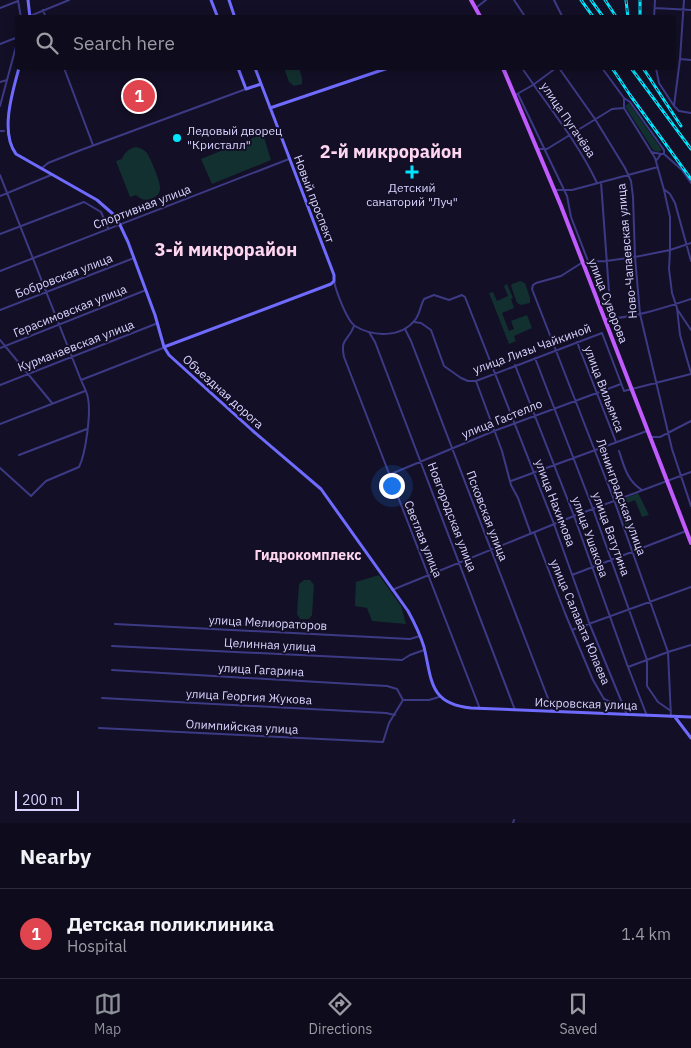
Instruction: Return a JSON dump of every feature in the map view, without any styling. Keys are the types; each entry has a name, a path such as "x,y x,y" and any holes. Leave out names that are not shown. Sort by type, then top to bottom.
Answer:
{"main road":[{"path":"28,0 30,15"},
{"path":"211,0 217,15"},
{"path":"228,0 234,15"},
{"path":"471,0 477,7 480,15"},
{"name":"Объездная дорога","path":"18,70 7,105 2,131 6,142 13,151 102,204 110,211 120,225 134,258 158,323 164,347 172,358 185,370 321,490 408,611 420,636 435,691 439,697"},
{"path":"239,70 246,88 261,84"},
{"name":"Новый проспект","path":"256,70 334,274 334,281"},
{"path":"270,108 382,70"},
{"name":"улица Суворова","path":"504,70 516,94 538,149 691,543"},
{"path":"164,347 331,284 334,281"},
{"path":"439,697 453,705 480,709"},
{"name":"Искровская улица","path":"480,709 691,717"},
{"path":"675,717 691,738"}],"street":[{"path":"0,8 18,0 20,15"},
{"path":"32,15 69,0"},
{"path":"477,7 486,0"},
{"path":"514,0 524,15"},
{"path":"554,0 562,15"},
{"path":"654,15 655,0"},
{"path":"674,106 680,59 684,0"},
{"path":"655,8 691,10"},
{"path":"43,10 45,15"},
{"path":"0,44 15,39"},
{"path":"0,106 15,49"},
{"path":"680,59 691,60"},
{"path":"65,70 93,145"},
{"name":"улица Пугачёва","path":"523,70 591,170 597,184"},
{"path":"555,70 516,94 567,196 571,217 588,262"},
{"name":"Ново-Чапаевская улица","path":"559,70 596,120 628,175 633,197 635,257 640,314 668,433 691,506"},
{"path":"603,70 624,98 630,102 664,150 663,154 656,161"},
{"path":"656,70 658,83 674,106 679,111 691,113"},
{"path":"0,82 7,80"},
{"path":"42,168 48,163 93,145 246,88"},
{"path":"621,384 624,391 691,373 680,335 677,308 672,293 669,269 670,217 664,190 656,161 624,108 624,98"},
{"path":"538,149 547,149 617,107 624,108"},
{"path":"651,152 663,154 682,170 691,183"},
{"name":"Спортивная улица","path":"0,271 289,159"},
{"path":"554,190 572,190 658,167"},
{"path":"0,196 53,174"},
{"path":"0,175 88,398 87,429 79,467 42,485 31,496 0,468"},
{"path":"601,182 611,319"},
{"path":"664,190 673,198 691,261"},
{"path":"0,234 84,202 101,212 108,229"},
{"path":"582,262 635,257 670,250 691,243"},
{"name":"Бобровская улица","path":"0,310 134,258"},
{"name":"Ленинградская улица","path":"582,262 560,276 536,283 532,289 614,500 668,652 670,717"},
{"path":"334,281 342,303 354,325 369,332 383,335 404,329 413,322"},
{"name":"Герасимовская улица","path":"0,348 146,290"},
{"name":"улица Нахимова","path":"413,322 424,299 434,295 449,300 462,295 465,297 554,524 590,625 627,715"},
{"path":"604,319 640,314 691,300"},
{"path":"677,308 691,330"},
{"name":"улица Лизы Чайкиной","path":"413,322 421,323 431,330 444,366 468,381 476,381 496,374 515,365 602,333 621,384"},
{"name":"Курманаевская улица","path":"0,385 158,323"},
{"name":"Светлая улица","path":"354,325 342,347 344,357 391,474 480,709"},
{"name":"Псковская улица","path":"404,329 411,340 552,711"},
{"name":"Новгородская улица","path":"369,332 375,342 421,461 515,710"},
{"path":"0,340 52,403"},
{"name":"улица Вильямса","path":"577,342 616,442"},
{"path":"81,380 164,347"},
{"name":"улица Ватутина","path":"535,358 630,610 647,660 647,686 658,702 671,711"},
{"name":"улица Ушакова","path":"515,365 574,516 647,716"},
{"name":"улица Салавата Юлаева","path":"476,381 502,451 510,481 593,680 604,699 624,708"},
{"name":"улица Гастелло","path":"391,474 494,431 621,384"},
{"path":"0,424 85,391"},
{"path":"650,437 660,437 691,421"},
{"path":"19,455 87,429"},
{"path":"510,481 648,431"},
{"name":"улица Вильямса","path":"619,451 630,480 642,490"},
{"path":"392,590 614,500 691,472"},
{"path":"572,575 686,530"},
{"path":"572,630 610,618 691,587"},
{"name":"улица Мелиораторов","path":"115,624 410,639 420,636"},
{"path":"628,667 691,645"},
{"name":"Целинная улица","path":"112,646 402,660 424,650"},
{"name":"улица Гагарина","path":"112,670 387,686 395,687 403,700"},
{"path":"395,715 403,700 429,700 439,697"},
{"name":"улица Георгия Жукова","path":"102,698 395,715"},
{"name":"Олимпийская улица","path":"99,728 383,742 389,723 395,715"}],"green space":[{"path":"285,70 300,70 302,84 294,86 289,82"},
{"path":"629,103 662,150 658,152 653,150 625,106"},
{"path":"263,134 271,160 212,184 201,159"},
{"path":"136,147 148,154 160,186 158,194 148,200 136,195 130,197 116,161 122,159 127,151"},
{"path":"520,281 525,283 530,303 521,305 517,303 511,286"},
{"path":"507,284 513,298 511,299 514,308 502,313 509,331 514,329 511,321 527,315 532,328 514,336 516,341 509,344 489,293 493,292 497,301 508,296 504,286"},
{"path":"638,493 649,515 642,517 635,500 623,505 630,524 625,525 616,502"},
{"path":"379,575 401,606 406,624 372,621 367,608 355,606 356,582"},
{"path":"304,580 310,580 314,585 312,615 309,619 300,619 297,614 299,584"}],"railway":[{"path":"581,0 592,15"},
{"path":"591,0 602,15"},
{"path":"605,0 615,15"},
{"path":"626,0 628,15"},
{"path":"640,0 640,15"},
{"path":"613,70 691,179"},
{"path":"632,70 691,149"},
{"path":"644,70 681,126"}],"place":[{"name":"Детская поликлиника","path":"139,96"},
{"name":"Ледовый дворец \"Кристалл\"","path":"177,138"},
{"name":"Детский санаторий \"Луч\"","path":"412,172"}],"district":[{"name":"2-й микрорайон","path":"391,152"},
{"name":"3-й микрорайон","path":"226,250"},
{"name":"Гидрокомплекс","path":"308,555"}]}
